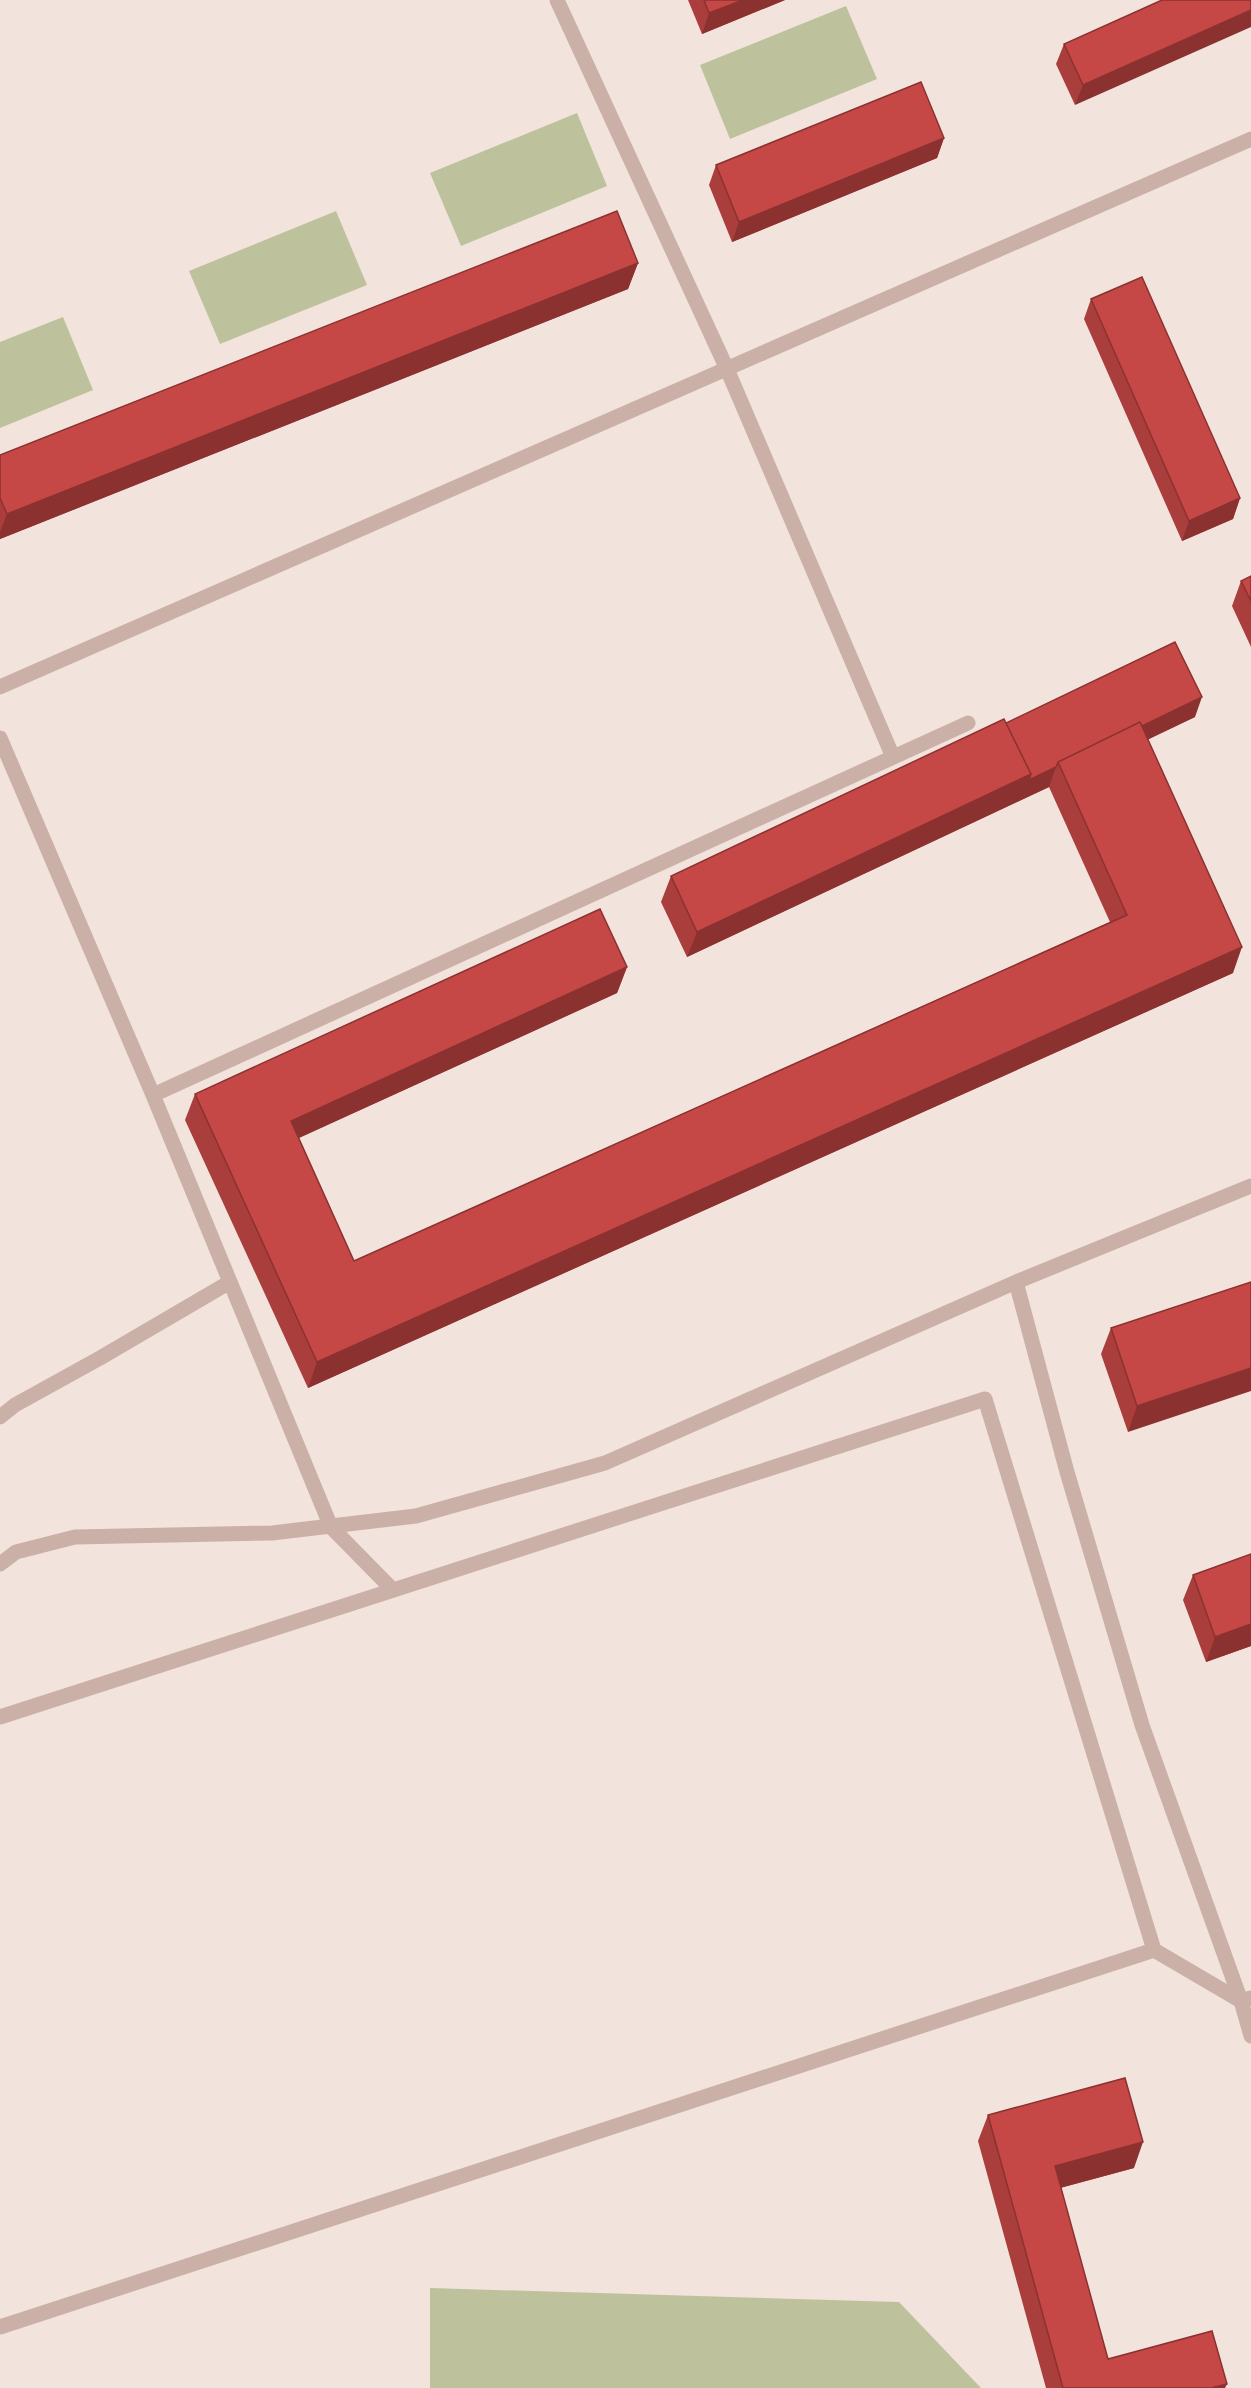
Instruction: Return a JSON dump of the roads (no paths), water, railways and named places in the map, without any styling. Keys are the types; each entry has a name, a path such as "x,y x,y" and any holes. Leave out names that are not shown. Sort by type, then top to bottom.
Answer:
{"street":[{"path":"556,0 727,369 893,757"},
{"path":"0,687 1251,139"},
{"path":"153,1095 968,723"},
{"path":"0,738 153,1095 331,1527 393,1590"},
{"path":"0,1564 16,1552 75,1537 272,1533 416,1516 605,1463 1016,1282 1251,1186"},
{"path":"0,1417 15,1405 230,1282"},
{"path":"1016,1282 1068,1472 1142,1725 1246,2000 1251,2036"},
{"path":"0,1717 985,1399 1154,1950 1246,2000"},
{"path":"0,2328 1154,1950"}]}
